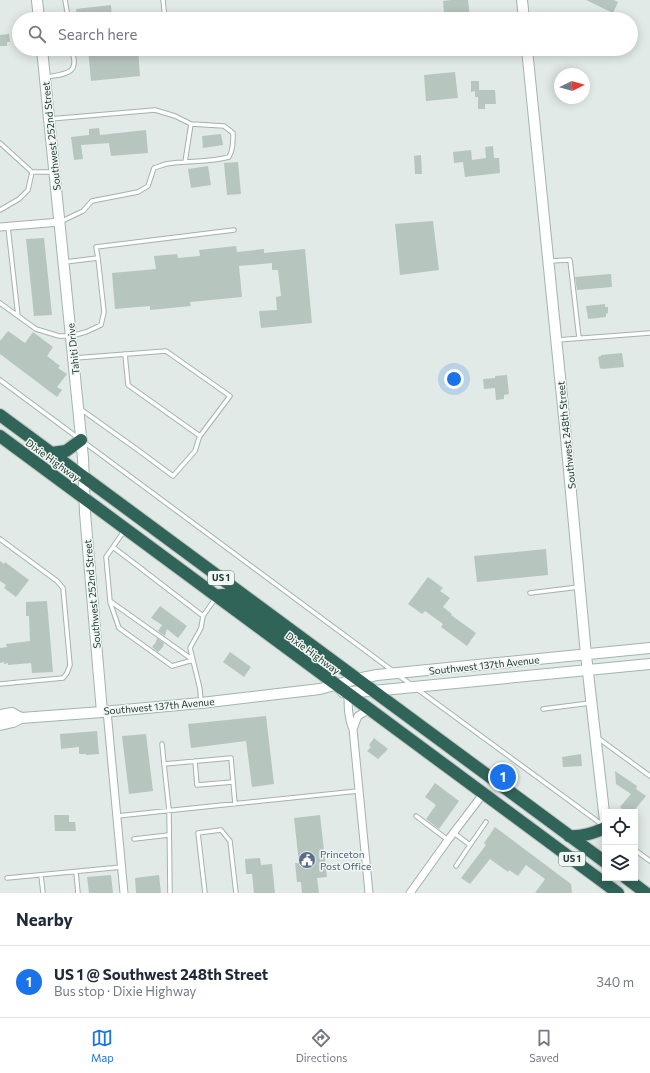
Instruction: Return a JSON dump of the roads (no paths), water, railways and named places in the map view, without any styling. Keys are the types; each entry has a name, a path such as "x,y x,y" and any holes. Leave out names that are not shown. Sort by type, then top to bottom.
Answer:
{"highway":[{"name":"Dixie Highway","path":"0,415 602,860"},
{"name":"Dixie Highway","path":"0,436 483,794 613,888"},
{"path":"52,453 66,451 81,440"},
{"path":"217,596 228,595 234,598 284,635 310,644"},
{"path":"569,836 591,834 602,829"},
{"path":"630,881 646,893"}],"street":[{"path":"37,0 38,12"},
{"path":"522,0 523,12"},
{"name":"Southwest 252nd Street","path":"43,56 60,222"},
{"name":"Southwest 248th Street","path":"528,56 586,655 604,809"},
{"path":"0,227 60,222"},
{"name":"Tahiti Drive","path":"60,222 79,408 84,477"},
{"name":"Southwest 252nd Street","path":"84,477 84,498 124,893"},
{"name":"Southwest 137th Avenue","path":"320,690 336,684 377,676 650,648"},
{"name":"Southwest 137th Avenue","path":"0,725 13,722 21,718 201,703 320,690 348,693 373,691 650,664"},
{"path":"348,693 350,722 353,729 369,893"},
{"path":"353,729 358,716 370,709"},
{"name":"Southwest 137th Avenue","path":"0,714 12,713 21,718"},
{"path":"410,893 483,794"}],"lane":[{"path":"65,0 67,12"},
{"path":"163,0 164,12"},
{"path":"45,77 63,75 71,71 74,63 73,56"},
{"path":"49,119 155,110 175,116 191,124 224,126 233,133 233,143 229,157 219,160 165,164 154,168 148,186 138,192 92,201 83,210 60,222"},
{"path":"185,162 191,124"},
{"path":"0,143 32,172 55,172"},
{"path":"0,210 19,199 28,190 32,172"},
{"path":"8,227 18,316"},
{"path":"0,302 36,329 59,336 71,336 86,332 101,325 104,312 96,247 234,230"},
{"path":"64,262 98,258"},
{"path":"548,262 570,260 579,338"},
{"path":"556,340 650,333"},
{"path":"74,358 166,351 230,396 200,435 195,451 173,476 79,408"},
{"path":"125,354 128,385 200,435"},
{"path":"0,380 602,826"},
{"path":"126,529 106,557 110,601 119,628 172,666 193,660"},
{"path":"0,539 57,581 63,588 70,665 63,678 0,684"},
{"path":"113,547 203,616"},
{"path":"530,593 580,587"},
{"path":"201,703 200,689 190,648 201,628 203,616 217,596"},
{"path":"110,601 193,660"},
{"path":"543,709 592,703"},
{"path":"595,736 650,776"},
{"path":"162,744 169,810 170,893"},
{"path":"164,764 231,758 235,804"},
{"path":"195,761 197,785 233,782"},
{"path":"116,816 358,791"},
{"path":"416,816 448,840"},
{"path":"456,866 486,822"},
{"path":"205,893 198,832 221,830 230,841 236,893"},
{"path":"454,832 470,845"},
{"path":"134,839 169,835"},
{"path":"638,852 650,861"},
{"path":"7,878 122,867"},
{"path":"76,872 78,893"},
{"path":"41,875 43,893"}],"place":[{"name":"US 1 @ Southwest 248th Street","path":"503,777"},
{"name":"Princeton Post Office","path":"307,860"}]}
